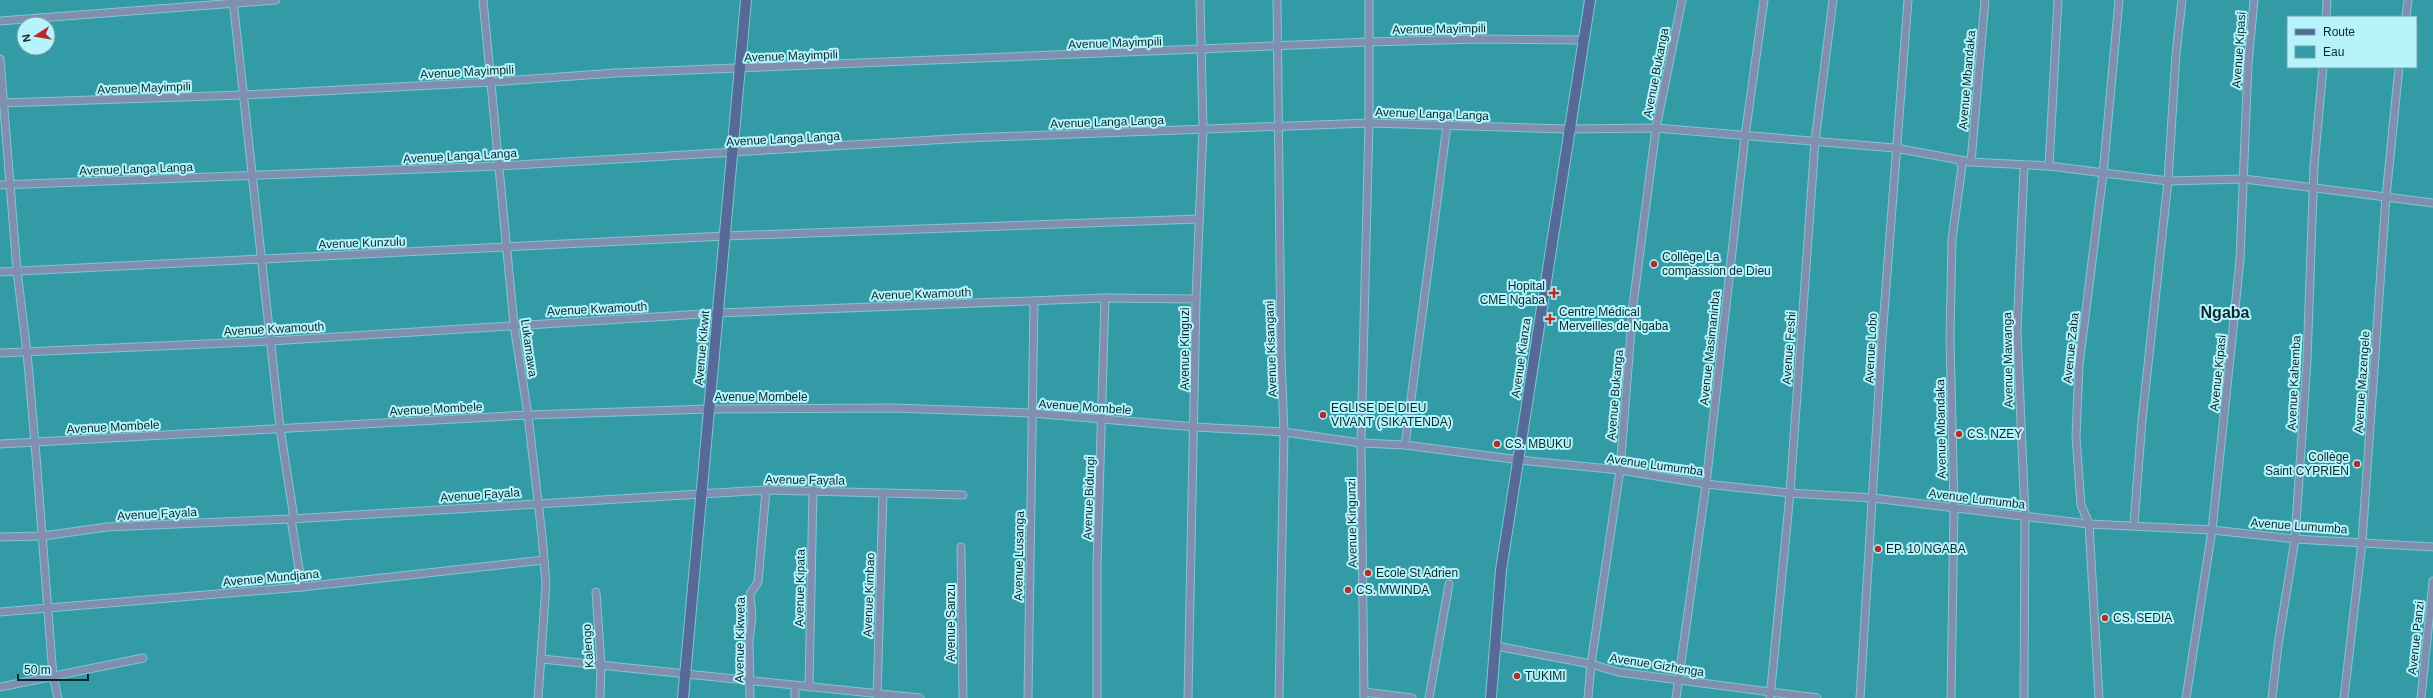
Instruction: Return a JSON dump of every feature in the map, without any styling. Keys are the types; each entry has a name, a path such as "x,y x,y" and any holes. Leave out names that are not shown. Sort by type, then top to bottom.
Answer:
{"street":[{"path":"0,21 233,2 276,0"},
{"name":"Lukamawa","path":"483,0 508,248 514,325 528,415 546,584 542,659 538,698"},
{"name":"Avenue Kikwit","path":"683,698 746,0"},
{"name":"Avenue Kinguzi","path":"1188,698 1195,427 1196,299 1203,129 1200,0"},
{"name":"Avenue Kisangani","path":"1277,0 1279,46 1281,356 1284,432 1279,698"},
{"name":"Avenue Kingunzi","path":"1364,695 1361,443 1369,123 1369,0"},
{"name":"Avenue Kianza","path":"1491,698 1501,570 1520,460 1568,129 1590,0"},
{"name":"Avenue Bukanga","path":"1588,698 1590,664 1620,470 1633,305 1656,128 1682,0"},
{"name":"Avenue Masimaninba","path":"1676,698 1706,484 1745,136 1764,0"},
{"name":"Avenue Feshi","path":"1770,695 1790,493 1815,141 1832,0"},
{"name":"Avenue Lobo","path":"1860,698 1895,148 1908,0"},
{"name":"Avenue Mbandaka","path":"1972,162 1985,0"},
{"path":"2049,166 2058,0"},
{"name":"Avenue Zaba","path":"2098,698 2089,524 2081,505 2076,437 2079,365 2103,174 2119,0"},
{"path":"2134,524 2142,420 2168,181 2176,54 2182,0"},
{"name":"Avenue Kipasi","path":"2186,698 2212,530 2233,332 2244,179 2248,64 2254,0"},
{"path":"2326,16 2327,0"},
{"path":"2406,16 2408,0"},
{"path":"233,2 261,258 272,341 280,428 302,587"},
{"name":"Avenue Mayimpili","path":"2,103 244,95 491,82 615,73 740,70 1369,42 1480,39 1583,40"},
{"path":"0,59 2,103 11,184 16,271 27,352 43,536 53,676 58,698"},
{"name":"Avenue Kahemba","path":"2272,698 2278,645 2295,539 2307,360 2314,188 2323,68"},
{"name":"Avenue Mazengele","path":"2344,698 2362,542 2386,197 2399,68"},
{"name":"Avenue Langa Langa","path":"0,185 499,166 967,138 1369,123 1568,129 1656,128 1895,148 1972,162 2024,166 2049,166 2168,181 2244,179 2433,203"},
{"path":"1405,445 1447,125"},
{"name":"Avenue Mbandaka","path":"1950,698 1954,507 1950,338 1952,239 1962,166 1959,160"},
{"name":"Avenue Mawanga","path":"2024,166 2017,332 2025,515 2024,698"},
{"path":"725,236 1199,219"},
{"name":"Avenue Kunzulu","path":"0,272 261,258 508,248 725,236"},
{"name":"Avenue Kwamouth","path":"0,353 272,341 718,313 1034,302 1105,298 1196,299"},
{"name":"Avenue Bidungi","path":"1097,698 1097,565 1105,298"},
{"name":"Avenue Lusanga","path":"1028,698 1034,302"},
{"name":"Avenue Mombele","path":"0,444 528,415 709,409 895,408 1102,418 1195,427 1284,432 1361,443 1405,445 1520,460"},
{"name":"Avenue Lumumba","path":"1520,460 1620,470 1706,484 1790,493 1873,498 2025,515 2089,524 2134,524 2212,530 2295,539 2433,547"},
{"name":"Avenue Fayala","path":"0,537 43,536 107,527 292,518 538,502 766,490 963,495"},
{"name":"Avenue Kikweta","path":"750,698 749,641 752,618 750,594 758,582 766,490"},
{"name":"Avenue Kipata","path":"809,687 813,490"},
{"name":"Avenue Kimbao","path":"877,696 884,493"},
{"name":"Avenue Sanzu","path":"961,547 963,698"},
{"name":"Avenue Mundjana","path":"0,612 302,587 544,560"},
{"name":"Avenue Panzi","path":"2421,698 2433,581"},
{"path":"1429,698 1450,584"},
{"name":"Kalengo","path":"596,592 601,664 600,698"},
{"name":"Avenue Gizhenga","path":"1496,646 1590,664 1618,672 1770,695 1817,698"},
{"path":"0,687 143,658"},
{"path":"542,659 685,673 877,696 920,698"},
{"path":"795,686 796,698"},
{"path":"1364,695 1412,698"}],"water":[{"path":"0,0 2433,0 2433,698 0,698"}],"place":[{"name":"Collège La compassion de Dieu","path":"1654,264"},
{"name":"Hopital CME Ngaba","path":"1554,293"},
{"name":"Centre Médical Merveilles de Ngaba","path":"1550,319"},
{"name":"EGLISE DE DIEU VIVANT (SIKATENDA)","path":"1323,415"},
{"name":"CS. NZEY","path":"1959,434"},
{"name":"CS. MBUKU","path":"1497,444"},
{"name":"Collège Saint CYPRIEN","path":"2357,464"},
{"name":"EP. 10 NGABA","path":"1878,549"},
{"name":"Ecole St Adrien","path":"1368,573"},
{"name":"CS. MWINDA","path":"1348,590"},
{"name":"CS. SEDIA","path":"2105,618"},
{"name":"TUKIMI","path":"1517,676"}],"district":[{"name":"Ngaba","path":"2225,312"}]}
